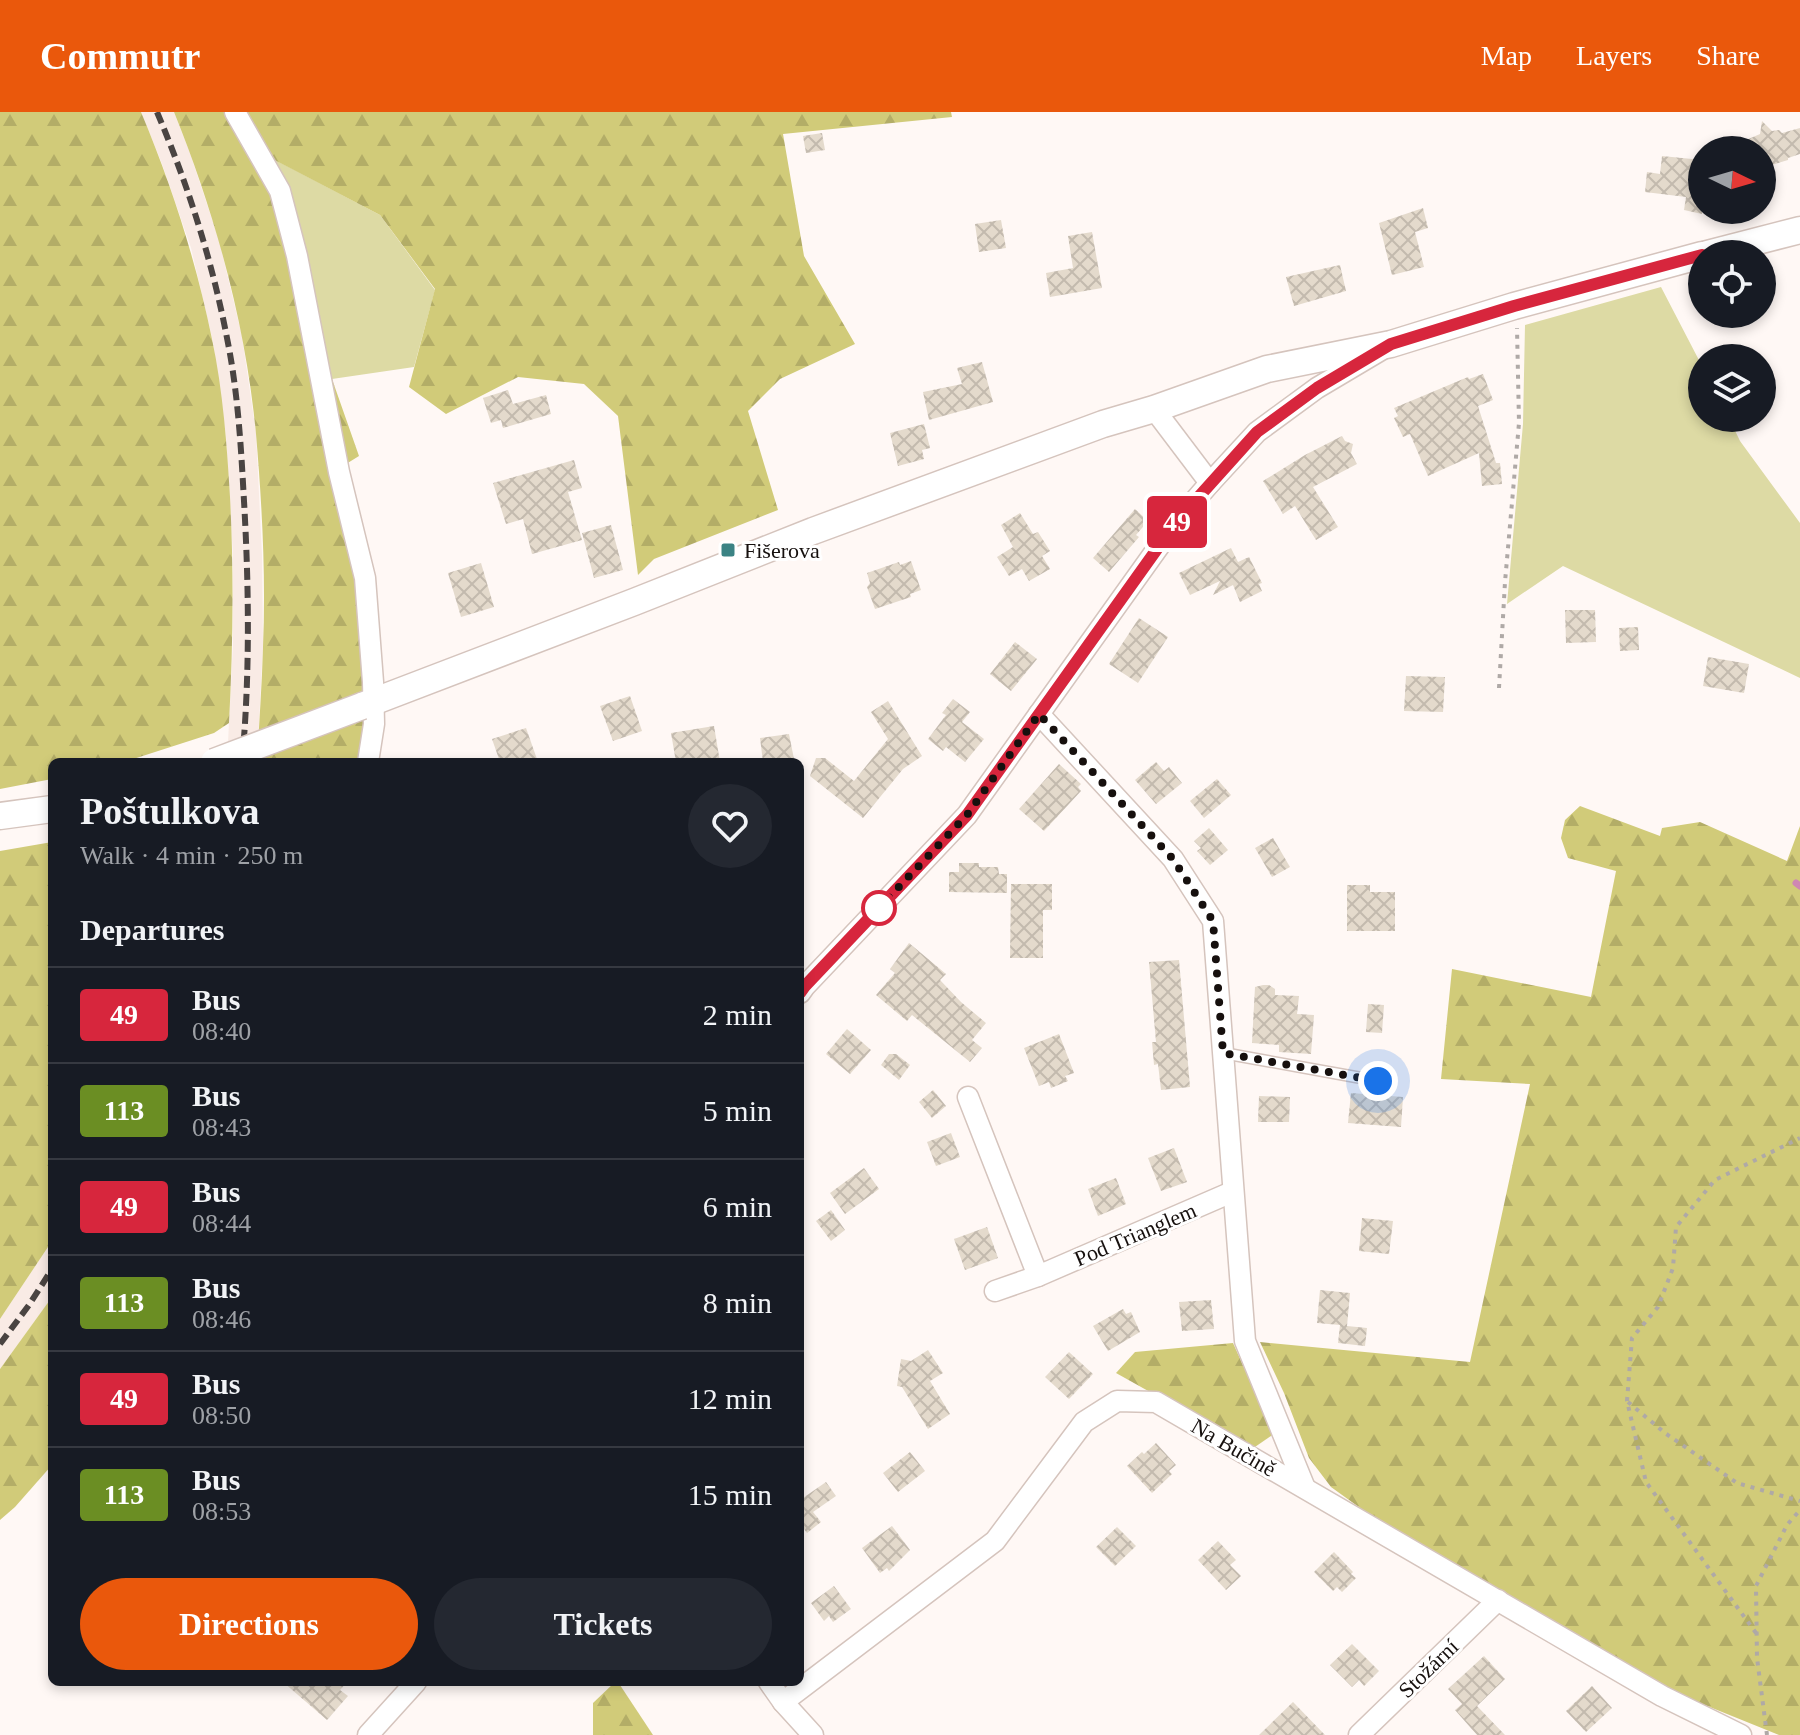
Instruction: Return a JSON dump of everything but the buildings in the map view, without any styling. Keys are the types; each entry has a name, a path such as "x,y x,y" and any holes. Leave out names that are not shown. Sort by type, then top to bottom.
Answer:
{"street":[{"path":"235,112 280,191 297,256 339,472 365,578 368,704 373,735 369,758"},
{"path":"1762,240 1800,230"},
{"path":"225,758 813,531 1103,424 1267,369 1391,344 1514,306 1688,260"},
{"path":"804,986 967,815 1177,521 1210,483 1257,432 1317,388 1391,344"},
{"path":"1154,409 1210,483"},
{"path":"1039,714 1173,859 1213,921 1245,1341 1305,1488"},
{"path":"0,816 48,810"},
{"path":"968,1097 1038,1276"},
{"name":"Pod Trianglem","path":"995,1291 1038,1276 1232,1192"},
{"name":"Na Bučině","path":"783,1702 995,1541 1084,1422 1117,1401 1156,1402 1662,1696 1741,1735"},
{"name":"Stožární","path":"1359,1735 1498,1600"},
{"path":"368,1735 412,1686"},
{"path":"772,1686 813,1735"}],"lane":[{"path":"1223,1053 1378,1081"}],"path":[{"path":"1499,688 1519,423 1514,306"},
{"path":"1756,1633 1646,1482 1627,1401 1632,1338 1658,1307 1673,1268 1676,1227 1715,1180 1800,1138"},
{"path":"1627,1401 1665,1433 1737,1483 1800,1501"},
{"path":"1767,1735 1757,1658 1756,1586 1787,1525 1800,1510"}],"shaded area":[{"path":"141,112 174,112 219,240 242,336 256,433 262,555 263,645 257,758 227,758 233,644 233,556 226,436 213,342 191,248"},
{"path":"266,155 380,215 435,290 414,367 332,379 307,259"},
{"path":"1661,287 1691,344 1688,344 1688,432 1736,432 1800,523 1800,678 1563,566 1507,604 1523,424 1525,325"},
{"path":"48,1247 48,1303 0,1369 0,1319"}],"green space":[{"path":"0,112 141,112 182,224 199,281 216,359 229,477 232,554 229,723 214,733 136,758 48,758 48,780 0,789"},
{"path":"174,112 951,112 952,117 783,134 804,256 855,344 780,379 748,411 778,510 654,559 638,575 618,416 584,384 518,377 446,414 409,387 435,289 380,215 267,156 307,259 332,379 359,456 330,474 358,572 367,722 364,758 257,758 264,567 256,434 245,352 227,270"},
{"path":"1580,806 1660,836 1662,828 1700,822 1787,861 1800,826 1800,1735 1779,1735 1680,1695 1381,1523 1331,1487 1309,1458 1260,1342 1470,1362 1530,1084 1441,1079 1452,969 1591,997 1616,871 1568,858 1561,838 1565,820"},
{"path":"48,843 48,1247 0,1319 0,851"},
{"path":"48,1303 48,1470 0,1520 0,1369"},
{"path":"1233,1343 1274,1434 1252,1449 1116,1373 1135,1352"},
{"path":"611,1686 621,1686 653,1735 593,1735 593,1703"}],"waterway":[{"path":"1796,883 1800,886"}],"railway":[{"path":"157,112 189,195 206,251 234,379 242,460 248,599 242,758"},
{"path":"0,1344 48,1275"}],"bus line":[{"name":"49","path":"804,987 967,815 1177,521 1257,432 1317,388 1391,344 1514,306 1688,259"}],"place":[{"name":"Fišerova","path":"728,550"}],"route":[{"path":"879,908 967,815 1039,714 1173,859 1213,921 1223,1053 1378,1081"}]}
